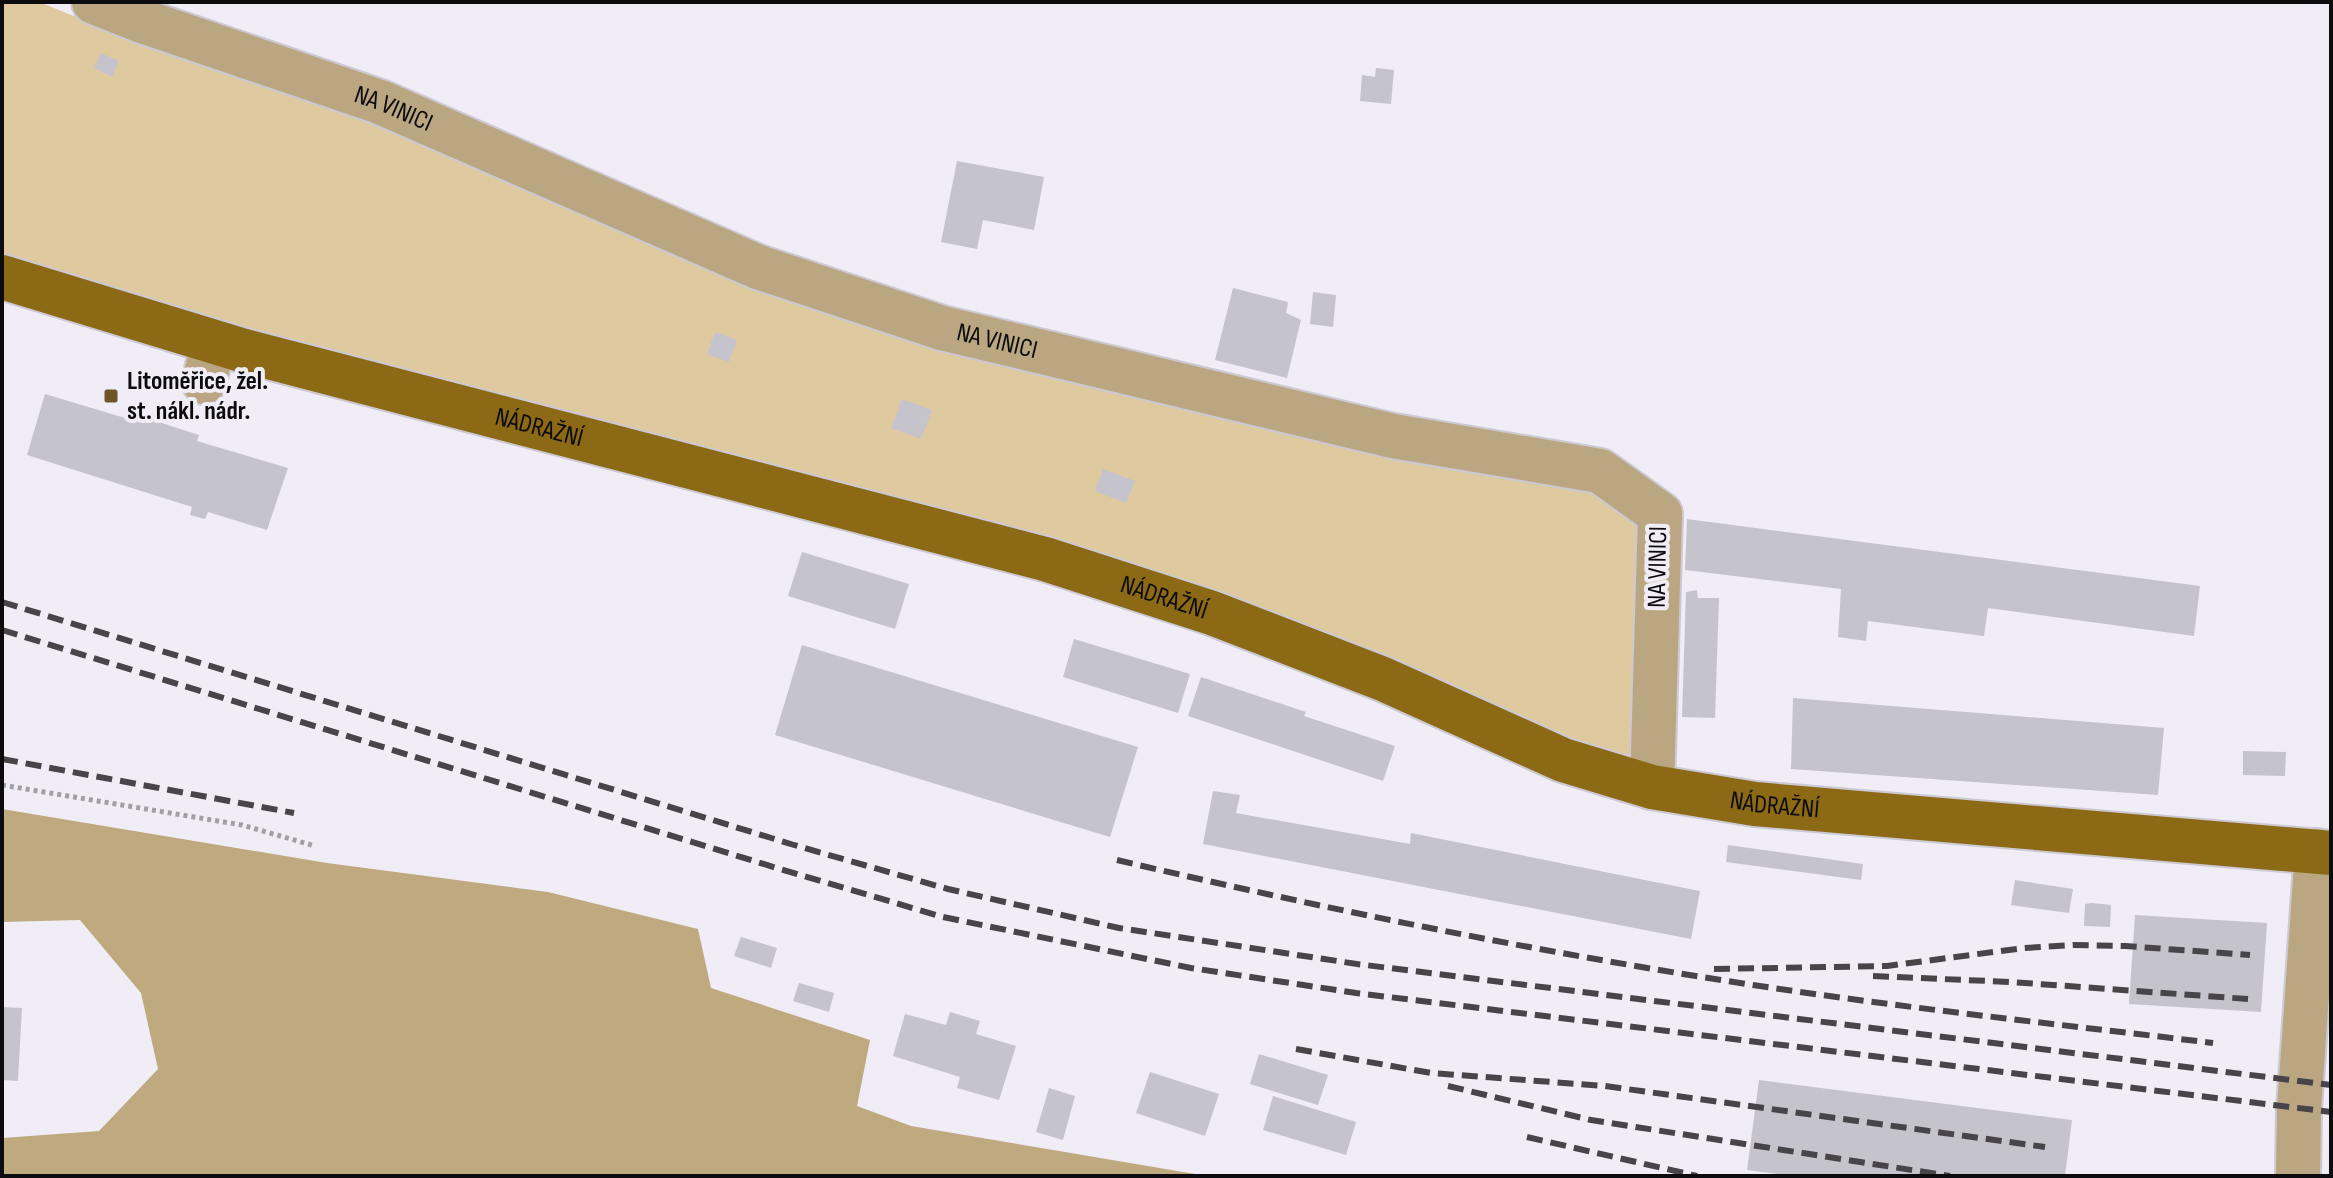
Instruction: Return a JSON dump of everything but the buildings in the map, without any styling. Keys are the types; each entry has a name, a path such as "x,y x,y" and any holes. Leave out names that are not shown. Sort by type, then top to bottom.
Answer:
{"main road":[{"name":"NÁDRAŽNÍ","path":"2,277 209,362 1045,559 1212,613 1383,679 1563,760 1652,787 1755,804 2324,852"}],"street":[{"name":"NA VINICI","path":"94,2 380,102 758,267 942,328 1393,436 1600,471 1660,514 1652,787"},
{"path":"2298,1176 2299,1109 2324,852"}],"path":[{"path":"2,785 242,825 315,846"}],"shaded area":[{"path":"2,2 39,2 136,41 372,121 750,286 1592,491 1639,524 1632,760 2,256"},
{"path":"2,809 327,863 548,892 698,929 711,988 870,1040 857,1106 911,1126 1207,1176 2,1176 2,1138 99,1131 158,1069 141,993 80,920 2,922"}],"railway":[{"path":"2,602 794,845 948,889 1119,928 1357,964 2331,1085"},
{"path":"2,630 943,917 1191,968 1356,993 2331,1112"},
{"path":"2,759 294,813"},
{"path":"1117,860 1418,926 1645,968 1844,998 2213,1043"},
{"path":"1714,969 1887,966 2024,948 2073,945 2250,955"},
{"path":"1873,976 2011,982 2248,999"},
{"path":"1296,1049 1431,1073 1605,1086 2045,1147"},
{"path":"1448,1086 1591,1120 1950,1176"},
{"path":"1527,1137 1697,1176"}],"place":[{"name":"Litoměřice, žel. st. nákl. nádr.","path":"111,396"}]}
